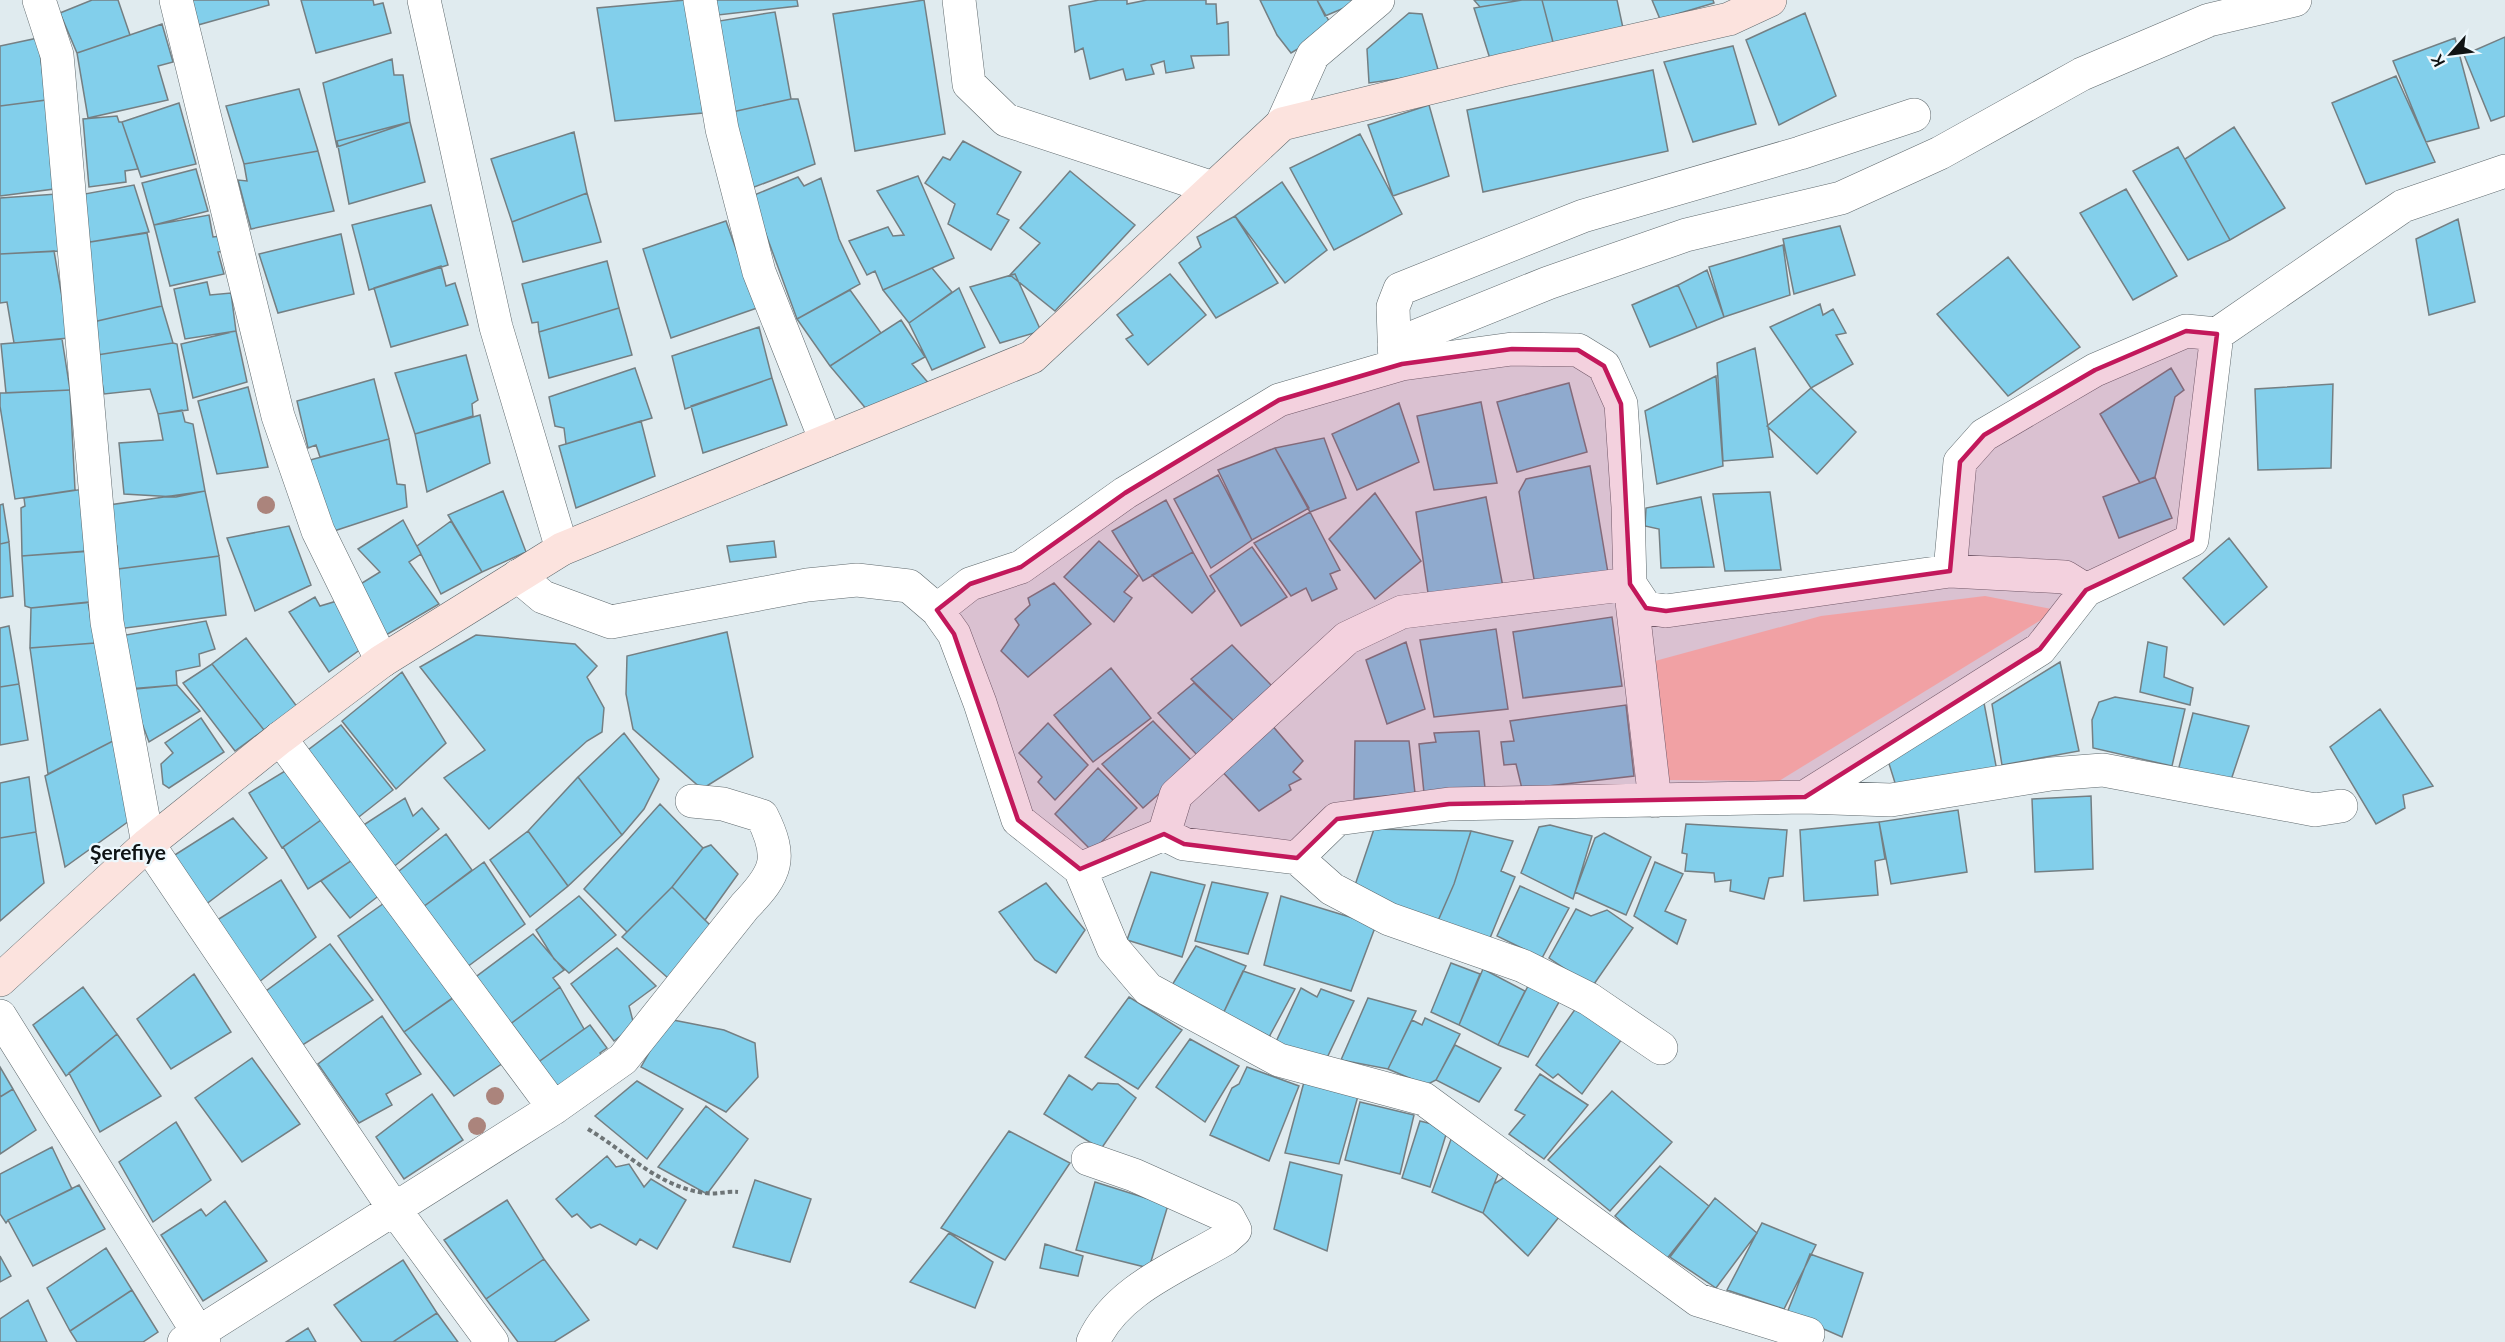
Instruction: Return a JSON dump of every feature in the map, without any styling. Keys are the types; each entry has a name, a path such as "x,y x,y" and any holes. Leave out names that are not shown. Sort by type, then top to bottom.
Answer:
{"street":[{"path":"39,0 57,55 107,622 148,844 396,1210 492,1342"},
{"path":"176,0 278,416 318,531 382,661"},
{"path":"424,0 496,327 562,549"},
{"path":"700,0 722,129 759,272 826,441"},
{"path":"959,0 969,84 1006,120 1213,188"},
{"path":"0,980 148,844 280,738 382,661 562,549 1032,357 1282,124 1313,55 1378,0"},
{"path":"1282,124 1729,19 1770,0"},
{"path":"937,610 970,584 1021,567 1125,493 1279,400 1395,355 1548,283 1686,235 1841,198 1940,153 2093,69 2209,20 2295,0"},
{"path":"1395,355 1393,307 1400,289 1583,216 1800,153 1914,115"},
{"path":"1950,571 1960,462 1984,435 2095,370 2186,331 2217,334 2403,206 2505,171"},
{"path":"1805,797 2040,649 2086,590 2192,540 2217,334"},
{"path":"1395,355 1578,350 1604,366 1621,404 1628,507 1630,584 1655,801"},
{"path":"1630,584 1646,608 1666,611 1950,571 2065,577 2086,590"},
{"path":"518,576 543,597 611,622 807,585 856,580 909,586 937,610 954,634 980,703 1018,820 1080,870 1113,948 1148,989 1279,1060 1424,1099 1698,1300 1809,1334"},
{"path":"1080,870 1164,834 1176,795 1347,638 1402,612 1630,584"},
{"path":"280,738 554,1108"},
{"path":"1298,858 1336,819 1449,804 1805,797 1891,800 2051,774 2103,770 2315,810 2342,806"},
{"path":"0,1016 195,1339 554,1108 623,1059 745,906 764,887 775,863 773,839 762,816 723,804 692,801"},
{"path":"1164,834 1184,844 1298,858 1332,889 1389,919 1523,966 1589,999 1661,1048"},
{"path":"1088,1159 1134,1175 1228,1217 1235,1230 1225,1239 1130,1295 1101,1324 1093,1342"}],"path":[{"path":"554,1108 600,1136 642,1168 677,1185 707,1194 724,1191 738,1192"}],"highlighted area":[{"path":"2186,331 2217,334 2192,540 2086,590 2040,649 1805,797 1449,804 1337,819 1297,858 1184,844 1164,834 1080,869 1018,820 954,634 937,610 970,584 1021,567 1125,493 1279,400 1402,364 1512,349 1578,350 1604,366 1621,404 1630,584 1646,608 1666,611 1950,571 1960,462 1984,435 2095,370"}],"shaded area":[{"path":"1985,596 2057,610 1779,781 1667,780 1655,661 1821,616"}],"building":[{"path":"92,0 118,0 130,35 77,53 60,13"},
{"path":"191,0 268,0 269,5 198,25"},
{"path":"301,0 373,0 374,5 383,3 391,33 316,53"},
{"path":"686,0 703,113 615,121 597,8"},
{"path":"716,0 797,0 798,6 718,15"},
{"path":"924,0 945,134 855,151 833,14"},
{"path":"1099,0 1127,0 1127,4 1147,0 1206,0 1206,4 1216,4 1217,24 1228,22 1229,55 1191,56 1194,68 1166,73 1164,61 1151,65 1154,74 1126,80 1123,69 1090,79 1083,48 1075,52 1069,6"},
{"path":"1260,0 1317,0 1333,28 1291,53 1277,35"},
{"path":"1317,0 1363,0 1325,16"},
{"path":"1474,0 1522,0 1480,7"},
{"path":"1522,0 1542,0 1554,46 1491,62 1474,8"},
{"path":"1542,0 1617,0 1623,28 1554,46"},
{"path":"1652,0 1713,0 1714,3 1660,19"},
{"path":"775,12 791,99 732,112 719,21"},
{"path":"1409,13 1422,14 1439,73 1369,83 1367,49"},
{"path":"1805,13 1836,96 1779,125 1746,40"},
{"path":"162,24 173,62 158,66 168,100 88,118 77,53"},
{"path":"2505,37 2505,116 2491,121 2464,55"},
{"path":"38,38 46,100 0,106 0,46"},
{"path":"2455,38 2479,128 2426,142 2393,61"},
{"path":"1733,46 1756,124 1693,142 1664,62"},
{"path":"392,59 394,75 403,75 410,122 337,147 323,83"},
{"path":"1653,70 1668,151 1483,192 1467,110"},
{"path":"2396,76 2435,162 2366,184 2332,103"},
{"path":"299,89 318,151 244,164 226,106"},
{"path":"798,99 815,164 749,189 732,112"},
{"path":"46,100 54,189 0,196 0,106"},
{"path":"179,103 196,164 141,177 122,122"},
{"path":"1429,105 1449,176 1393,196 1368,125"},
{"path":"117,116 119,122 122,122 138,169 125,171 126,182 89,187 83,119"},
{"path":"410,122 425,182 349,204 337,141"},
{"path":"2234,127 2285,208 2230,240 2185,159"},
{"path":"574,132 587,193 512,222 491,159"},
{"path":"1360,134 1402,214 1334,250 1290,168"},
{"path":"963,141 1021,172 997,214 1009,220 991,250 948,224 955,204 925,183 943,157 950,160"},
{"path":"2178,147 2230,240 2188,260 2133,171"},
{"path":"318,151 334,211 251,229 238,180 247,181 244,164"},
{"path":"196,169 208,211 154,225 142,183"},
{"path":"1070,171 1135,225 1055,311 1010,275 1040,243 1020,228"},
{"path":"918,176 954,258 883,290 875,271 867,275 849,241 888,227 893,236 904,235 877,191"},
{"path":"798,177 804,186 821,178 839,239 860,284 797,319 752,196"},
{"path":"1282,182 1327,250 1285,283 1235,216"},
{"path":"134,185 149,232 84,243 79,195"},
{"path":"2126,189 2177,276 2133,300 2080,213"},
{"path":"587,193 601,242 523,262 512,222"},
{"path":"57,194 61,251 0,254 0,198"},
{"path":"431,205 448,265 369,290 352,225"},
{"path":"209,215 213,237 221,236 224,251 218,252 224,274 170,286 154,225"},
{"path":"1235,216 1278,283 1216,318 1179,263 1201,247 1197,237"},
{"path":"2458,219 2475,302 2429,315 2416,239"},
{"path":"726,221 757,308 671,338 643,249"},
{"path":"1840,226 1855,275 1794,294 1783,239"},
{"path":"147,233 162,306 93,322 84,243"},
{"path":"341,234 354,294 278,313 259,254"},
{"path":"1783,245 1790,295 1724,317 1709,267"},
{"path":"54,251 69,338 14,343 7,302 0,303 0,254"},
{"path":"2008,257 2080,347 2008,396 1937,314"},
{"path":"607,261 619,308 539,332 538,322 532,323 522,284"},
{"path":"441,266 446,286 455,283 468,325 391,347 374,288"},
{"path":"932,268 952,292 909,323 883,290"},
{"path":"1707,270 1724,317 1697,328 1678,285"},
{"path":"1015,274 1041,331 1000,343 970,287"},
{"path":"1170,274 1206,315 1148,365 1126,339 1133,335 1117,315"},
{"path":"207,282 210,295 231,293 236,331 185,339 174,289"},
{"path":"1678,285 1697,328 1650,347 1632,305"},
{"path":"959,288 985,347 932,370 909,323"},
{"path":"850,290 881,333 830,366 797,319"},
{"path":"1820,304 1823,315 1833,309 1846,333 1836,335 1853,364 1811,388 1770,327"},
{"path":"162,306 173,343 97,355 93,322"},
{"path":"619,308 632,355 549,378 539,332"},
{"path":"901,320 925,357 912,364 931,386 868,411 830,366"},
{"path":"759,327 772,378 685,409 672,356"},
{"path":"236,331 247,382 193,398 181,344"},
{"path":"62,339 70,390 6,393 1,344"},
{"path":"177,344 188,410 158,414 150,389 104,394 97,355"},
{"path":"1755,348 1773,457 1723,461 1717,363"},
{"path":"466,355 478,400 472,404 473,416 415,434 395,373"},
{"path":"635,368 652,418 566,444 564,428 555,426 549,397"},
{"path":"2171,368 2184,390 2175,397 2155,477 2140,483 2100,414"},
{"path":"1716,376 1723,466 1657,484 1645,411"},
{"path":"772,378 787,425 703,453 691,406"},
{"path":"374,379 389,439 320,457 316,445 308,448 297,401"},
{"path":"1569,383 1587,452 1517,472 1497,402"},
{"path":"2333,384 2331,468 2258,470 2255,389"},
{"path":"248,387 268,467 217,474 198,401"},
{"path":"1811,388 1856,432 1817,474 1767,426"},
{"path":"70,390 75,490 15,499 0,406 0,393"},
{"path":"1481,402 1497,483 1434,490 1417,416"},
{"path":"1399,403 1419,462 1357,490 1332,434"},
{"path":"182,410 185,422 193,424 205,491 176,497 124,494 119,443 163,440 158,414"},
{"path":"480,415 490,463 427,492 415,434"},
{"path":"641,421 655,476 576,508 559,446"},
{"path":"1324,438 1346,498 1310,512 1275,448"},
{"path":"389,439 397,484 405,485 407,507 334,531 310,460"},
{"path":"1275,448 1309,508 1252,540 1218,470"},
{"path":"1590,466 1608,573 1535,585 1519,492 1526,479"},
{"path":"1218,475 1252,540 1211,568 1174,499"},
{"path":"2155,477 2172,518 2119,538 2103,497"},
{"path":"84,489 92,551 22,556 21,508 25,506 24,498"},
{"path":"205,491 219,556 118,569 117,546 109,547 109,505"},
{"path":"503,491 526,552 482,572 448,515"},
{"path":"1770,492 1781,570 1725,571 1713,494"},
{"path":"1375,493 1421,561 1375,599 1329,539"},
{"path":"1486,497 1503,587 1428,593 1416,512"},
{"path":"1701,497 1714,567 1661,568 1659,529 1645,526 1646,508"},
{"path":"1166,500 1193,552 1143,581 1112,531"},
{"path":"3,504 9,542 0,544 0,505"},
{"path":"1310,512 1340,570 1330,574 1337,589 1312,601 1306,588 1291,596 1254,543"},
{"path":"403,520 421,554 409,562 439,604 386,635 354,588 380,572 358,549"},
{"path":"451,521 482,572 441,594 417,546"},
{"path":"289,526 311,585 255,611 227,538"},
{"path":"2229,538 2267,587 2224,625 2183,578"},
{"path":"774,541 776,557 730,562 727,546"},
{"path":"1099,541 1138,576 1124,592 1132,598 1114,622 1064,577"},
{"path":"9,542 13,596 0,598 0,544"},
{"path":"1252,547 1287,597 1241,626 1210,576"},
{"path":"86,551 93,602 31,608 25,606 22,556"},
{"path":"1193,552 1215,591 1192,613 1152,575"},
{"path":"219,556 226,615 118,629 118,569"},
{"path":"1054,583 1091,624 1028,677 1001,651 1019,625 1015,619 1030,605 1028,598"},
{"path":"315,597 320,606 337,601 361,649 329,672 289,612"},
{"path":"88,602 95,643 30,648 31,608"},
{"path":"1612,617 1622,686 1523,698 1513,632"},
{"path":"206,621 215,649 199,654 200,666 176,671 177,685 126,690 120,636"},
{"path":"9,626 19,684 0,687 0,628"},
{"path":"1496,629 1508,709 1434,717 1420,640"},
{"path":"727,632 753,757 702,789 633,729 626,694 627,656"},
{"path":"476,635 575,644 597,666 587,677 604,708 602,732 587,741 489,829 444,778 485,750 420,667"},
{"path":"246,638 298,708 264,730 212,664"},
{"path":"1406,642 1425,709 1387,724 1366,660"},
{"path":"2148,642 2167,647 2164,677 2193,688 2190,705 2140,692"},
{"path":"95,643 113,741 48,774 30,648"},
{"path":"1232,645 1272,686 1234,721 1191,679"},
{"path":"2060,662 2079,751 2002,765 1992,704"},
{"path":"212,664 264,730 235,751 183,683"},
{"path":"1111,668 1151,718 1093,762 1054,715"},
{"path":"402,672 446,743 396,789 342,721"},
{"path":"1194,683 1234,721 1197,755 1158,713"},
{"path":"19,684 28,740 0,745 0,687"},
{"path":"177,685 200,711 149,742 129,689"},
{"path":"2115,697 2185,709 2172,766 2093,748 2092,720 2099,702"},
{"path":"1984,703 1997,771 1896,786 1886,754"},
{"path":"1626,705 1634,776 1522,789 1516,764 1504,765 1501,742 1514,741 1510,721"},
{"path":"2380,709 2433,786 2403,795 2405,808 2376,824 2330,747"},
{"path":"2193,713 2249,726 2230,783 2178,771"},
{"path":"201,718 224,752 169,788 163,784 161,764 173,753 165,743"},
{"path":"1153,721 1194,763 1143,808 1102,764"},
{"path":"1048,723 1088,765 1055,800 1038,782 1042,777 1019,753"},
{"path":"1270,723 1303,761 1293,772 1301,779 1289,785 1291,790 1259,811 1218,767"},
{"path":"341,725 393,790 355,820 304,753"},
{"path":"1479,731 1485,788 1424,793 1419,744 1436,742 1434,733"},
{"path":"624,733 659,779 644,809 622,835 578,777"},
{"path":"113,741 136,816 65,867 45,776"},
{"path":"1355,741 1409,741 1415,793 1354,799"},
{"path":"290,768 325,817 282,848 249,793"},
{"path":"1098,768 1137,808 1092,851 1055,814"},
{"path":"29,777 36,832 0,838 0,783"},
{"path":"578,777 622,835 568,886 528,831"},
{"path":"2091,796 2093,869 2035,872 2032,799"},
{"path":"405,798 413,816 422,808 439,829 391,869 359,828"},
{"path":"660,804 703,848 672,887 627,932 584,889"},
{"path":"1958,810 1967,872 1891,884 1879,822"},
{"path":"233,818 267,858 205,905 170,858"},
{"path":"324,818 351,861 308,889 283,847"},
{"path":"1879,822 1885,859 1875,861 1878,895 1804,901 1800,830"},
{"path":"1686,824 1787,830 1783,876 1769,878 1764,899 1730,891 1731,880 1715,882 1714,873 1685,871 1687,854 1682,853"},
{"path":"1550,825 1592,836 1573,899 1521,873 1539,827"},
{"path":"1374,829 1471,831 1454,884 1437,923 1352,894"},
{"path":"528,831 568,886 530,917 490,860"},
{"path":"1471,831 1513,841 1501,871 1515,877 1490,938 1437,923 1454,884"},
{"path":"36,832 44,883 0,921 0,838"},
{"path":"1604,833 1651,857 1626,915 1575,892 1595,838"},
{"path":"446,834 472,870 419,910 394,875"},
{"path":"711,845 738,874 705,920 672,887 703,848"},
{"path":"351,861 381,894 350,918 321,881"},
{"path":"484,862 525,924 463,970 419,910"},
{"path":"1655,862 1683,874 1665,911 1686,920 1677,944 1634,916"},
{"path":"1151,872 1205,885 1182,957 1127,940"},
{"path":"281,880 316,937 259,982 214,922"},
{"path":"1212,882 1268,893 1248,954 1195,941"},
{"path":"1046,883 1085,930 1056,973 1035,960 999,912"},
{"path":"1520,886 1569,908 1542,958 1497,936"},
{"path":"672,887 714,929 668,978 622,937"},
{"path":"579,896 616,935 569,973 554,959 536,930"},
{"path":"1281,896 1376,925 1351,991 1264,965"},
{"path":"387,901 453,998 404,1032 338,936"},
{"path":"1576,909 1591,916 1607,910 1633,928 1592,987 1549,958"},
{"path":"533,934 564,970 553,978 560,987 509,1025 473,979"},
{"path":"330,944 373,1000 301,1046 266,991"},
{"path":"1196,946 1246,966 1221,1018 1169,990"},
{"path":"617,948 656,986 629,1006 634,1025 614,1041 571,984"},
{"path":"1451,963 1480,974 1459,1025 1431,1012"},
{"path":"1483,969 1525,991 1498,1045 1459,1025"},
{"path":"1243,971 1295,989 1268,1039 1221,1018"},
{"path":"194,974 231,1032 171,1069 137,1019"},
{"path":"1529,984 1559,1002 1528,1057 1498,1045"},
{"path":"83,987 117,1034 66,1076 33,1025"},
{"path":"560,987 584,1029 533,1066 509,1025"},
{"path":"1301,988 1317,997 1321,989 1354,1001 1325,1062 1274,1046"},
{"path":"461,992 509,1059 454,1096 404,1032"},
{"path":"1129,997 1182,1030 1138,1089 1085,1057"},
{"path":"1368,998 1416,1011 1388,1069 1341,1060"},
{"path":"1576,1008 1622,1039 1582,1094 1558,1074 1553,1078 1536,1065"},
{"path":"382,1016 421,1074 386,1094 392,1105 359,1123 318,1064"},
{"path":"1425,1018 1460,1034 1436,1080 1426,1085 1388,1069 1412,1020 1422,1025"},
{"path":"668,1019 724,1030 755,1043 758,1077 726,1112 641,1067"},
{"path":"590,1025 607,1048 600,1053 606,1063 555,1095 533,1066"},
{"path":"117,1034 161,1096 100,1132 69,1073"},
{"path":"1190,1039 1239,1066 1205,1122 1156,1087"},
{"path":"1455,1045 1501,1068 1479,1102 1436,1080"},
{"path":"252,1058 300,1124 242,1162 195,1098"},
{"path":"0,1067 13,1089 0,1097"},
{"path":"1247,1067 1299,1086 1269,1161 1210,1135 1232,1088 1239,1084"},
{"path":"1540,1074 1588,1105 1544,1159 1509,1134 1525,1115 1515,1110"},
{"path":"1069,1075 1092,1090 1098,1083 1118,1084 1136,1098 1101,1149 1044,1114"},
{"path":"637,1081 683,1109 647,1159 595,1116"},
{"path":"1304,1082 1358,1096 1339,1164 1285,1153"},
{"path":"13,1089 36,1130 0,1154 0,1097"},
{"path":"1612,1091 1672,1142 1610,1211 1548,1160"},
{"path":"432,1094 463,1140 404,1179 376,1137"},
{"path":"1360,1102 1414,1115 1400,1174 1345,1160"},
{"path":"706,1106 748,1139 707,1194 658,1167"},
{"path":"1420,1121 1448,1128 1430,1187 1402,1178"},
{"path":"176,1122 211,1180 153,1222 119,1162"},
{"path":"1009,1131 1070,1163 1005,1260 941,1228"},
{"path":"1454,1131 1503,1161 1483,1213 1432,1192"},
{"path":"52,1147 72,1189 6,1223 0,1214 0,1174"},
{"path":"607,1156 616,1167 629,1164 644,1187 651,1179 686,1200 657,1249 640,1239 636,1245 600,1224 591,1228 577,1214 572,1217 556,1199"},
{"path":"1290,1162 1342,1175 1327,1251 1274,1229"},
{"path":"1660,1166 1709,1206 1665,1261 1615,1216"},
{"path":"1517,1169 1563,1212 1528,1256 1483,1213 1494,1184"},
{"path":"755,1180 811,1199 790,1262 733,1247"},
{"path":"1095,1182 1168,1205 1149,1268 1076,1250"},
{"path":"79,1185 105,1229 33,1266 8,1220"},
{"path":"1715,1198 1757,1233 1716,1288 1670,1257"},
{"path":"507,1200 544,1259 486,1299 444,1240"},
{"path":"225,1201 267,1261 203,1301 161,1235 201,1209 206,1216"},
{"path":"1762,1223 1816,1245 1784,1309 1727,1290"},
{"path":"949,1233 993,1262 975,1308 910,1282"},
{"path":"1045,1244 1083,1256 1078,1276 1040,1268"},
{"path":"106,1248 132,1290 70,1331 47,1288"},
{"path":"1810,1254 1863,1273 1842,1337 1787,1313"},
{"path":"0,1256 11,1276 0,1282"},
{"path":"544,1259 589,1320 554,1342 518,1342 486,1299"},
{"path":"403,1260 437,1313 393,1342 362,1342 334,1305"},
{"path":"132,1290 158,1332 143,1342 77,1342 70,1331"},
{"path":"28,1300 47,1342 0,1342 0,1319"},
{"path":"437,1313 458,1342 393,1342"},
{"path":"308,1328 316,1342 286,1342"}],"district":[{"name":"Şerefiye","path":"128,851"}]}
